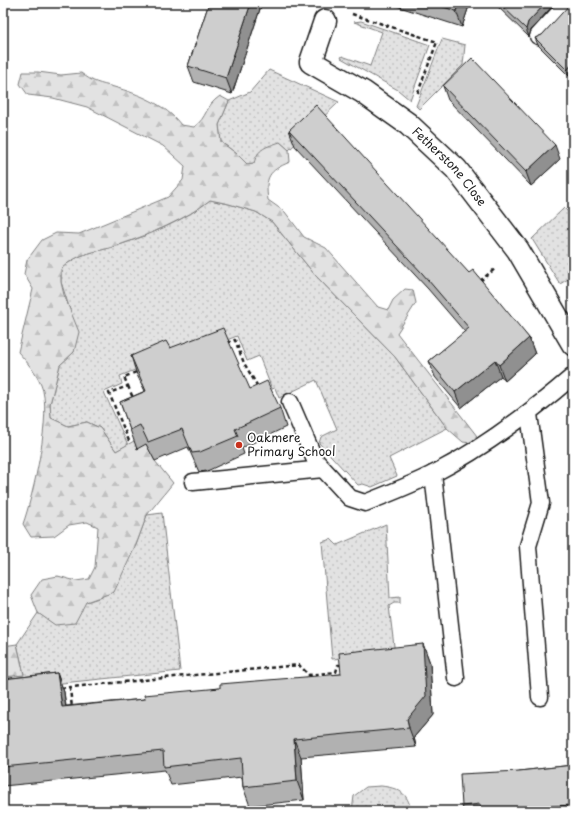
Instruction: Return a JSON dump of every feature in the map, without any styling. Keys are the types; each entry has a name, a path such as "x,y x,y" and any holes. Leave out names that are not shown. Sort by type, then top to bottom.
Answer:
{"street":[{"name":"Fetherstone Close","path":"325,21 311,62 363,92 408,124 456,169 518,250 566,335 573,344"}],"lane":[{"path":"538,36 568,3"},
{"path":"290,402 315,460 350,498 365,503 433,474 479,447 529,414 573,376"},
{"path":"529,414 541,503 528,546 540,696"},
{"path":"193,482 323,469"},
{"path":"433,474 456,678"}],"path":[{"path":"325,21 328,6 436,42 418,90 408,124"},
{"path":"479,282 518,250"},
{"path":"221,346 235,340 244,362 262,394 290,402"},
{"path":"136,405 124,378 143,370"},
{"path":"128,386 109,394 129,441"},
{"path":"55,689 299,665 309,675 336,672 338,665 346,664"},
{"path":"70,687 73,714"}],"green space":[{"path":"361,21 430,45 410,100 398,90 341,58 342,56 370,66 382,32 354,22"},
{"path":"442,39 465,45 463,65 419,109 416,106"},
{"path":"269,70 339,102 289,150 280,142 254,163 247,164 221,142 219,125 229,101 250,92"},
{"path":"23,72 61,75 81,73 97,82 133,93 151,101 167,111 181,125 194,127 202,119 211,104 220,96 229,101 219,125 221,142 247,164 254,163 258,154 263,149 280,142 289,150 290,162 277,168 268,180 268,200 285,212 304,237 326,248 378,307 388,310 393,300 405,289 413,290 416,303 397,333 477,436 470,443 463,442 447,428 395,357 315,275 272,222 256,212 210,200 190,214 167,226 111,248 88,253 68,263 61,269 61,282 64,295 79,332 74,352 60,365 50,404 51,418 68,426 87,422 100,428 116,451 134,441 146,444 155,461 173,483 147,515 136,545 114,592 86,602 75,623 55,625 38,613 31,595 42,579 58,576 76,581 89,579 95,567 98,527 87,522 69,525 54,536 31,537 23,524 36,475 45,414 44,397 41,385 37,376 18,352 33,289 24,274 27,260 42,240 56,233 79,234 168,197 183,180 185,166 163,146 87,107 53,98 28,95 20,84"},
{"path":"210,200 256,212 272,222 315,275 395,357 447,428 389,458 397,476 372,487 363,484 358,485 319,443 321,437 337,429 316,380 279,398 275,388 272,389 259,356 247,361 237,336 181,358 177,353 120,376 122,384 104,392 128,445 116,451 100,428 87,422 68,426 51,418 50,404 60,365 74,352 71,313 61,282 61,269 68,263 88,253 111,248 167,226 190,214"},
{"path":"564,208 573,217 573,276 560,284 532,239"},
{"path":"162,513 180,671 3,689 3,677 24,674 17,644 38,613 55,624 86,602 102,597 136,545 147,515"},
{"path":"386,524 390,598 400,597 400,603 394,603 389,606 395,654 332,659 322,542 331,539 337,545"},
{"path":"17,644 24,675 3,677 3,646"},
{"path":"381,786 392,788 405,795 411,811 352,811 354,796 366,787"}],"building":[{"path":"209,3 251,3 226,78 188,66"},
{"path":"431,3 459,3 456,11"},
{"path":"499,3 546,3 528,22 526,29"},
{"path":"571,3 573,3 573,63 567,70 535,38 542,35"},
{"path":"472,58 555,145 526,172 443,86"},
{"path":"316,105 469,273 473,270 529,338 499,365 495,360 455,392 429,361 469,328 422,273 289,130"},
{"path":"223,328 250,389 267,381 280,408 235,429 238,436 200,452 192,453 182,429 148,442 140,425 130,430 120,402 146,391 131,356 166,341 170,348"},
{"path":"423,644 426,696 407,719 409,728 294,739 297,781 243,787 241,758 164,767 163,751 3,767 3,679 57,673 62,707 145,699 144,695 220,688 220,684 341,674 339,653"},
{"path":"573,765 573,805 517,808 517,811 481,811 480,804 462,806 460,774 519,771"}],"place":[{"name":"Oakmere Primary School","path":"239,445"}]}
